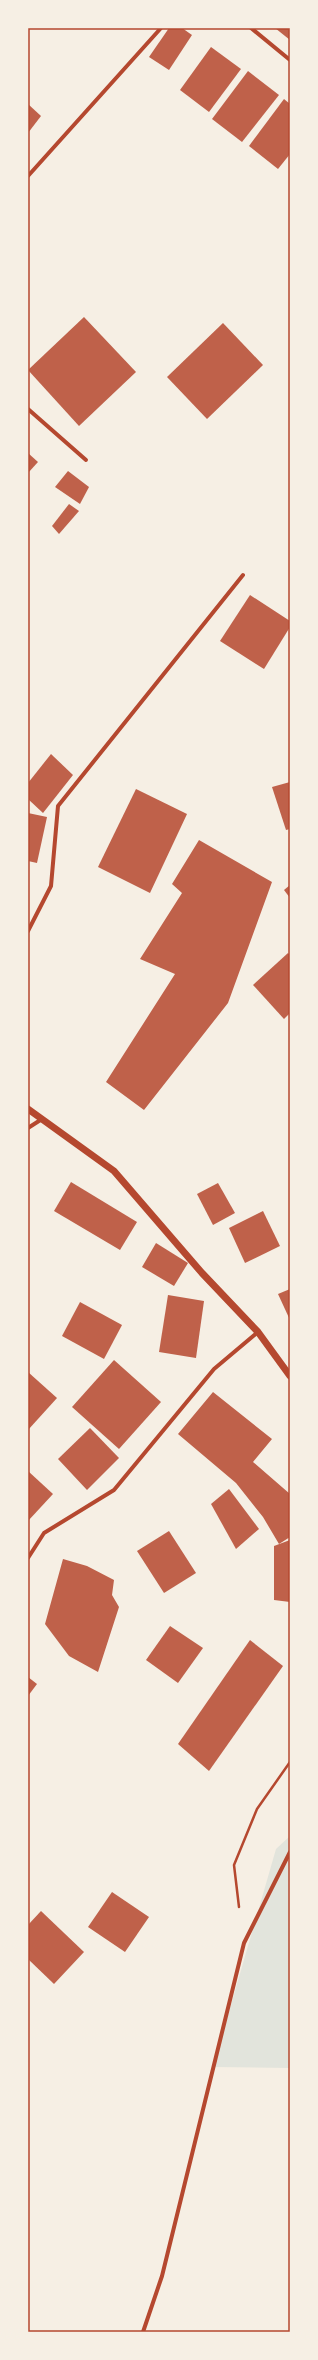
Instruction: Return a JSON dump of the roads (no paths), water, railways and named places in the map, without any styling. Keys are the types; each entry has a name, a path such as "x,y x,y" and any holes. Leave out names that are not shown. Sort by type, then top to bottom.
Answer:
{"street":[{"path":"28,176 161,28"},
{"path":"251,28 290,60"},
{"path":"28,409 86,460"},
{"path":"28,931 51,886 58,806 243,576"},
{"path":"28,1109 114,1171 202,1273 258,1332 290,1375"},
{"path":"28,1128 42,1119"},
{"path":"28,1558 44,1533 114,1490 214,1370 258,1332"},
{"path":"143,2332 162,2276 244,1943 290,1852"}]}
